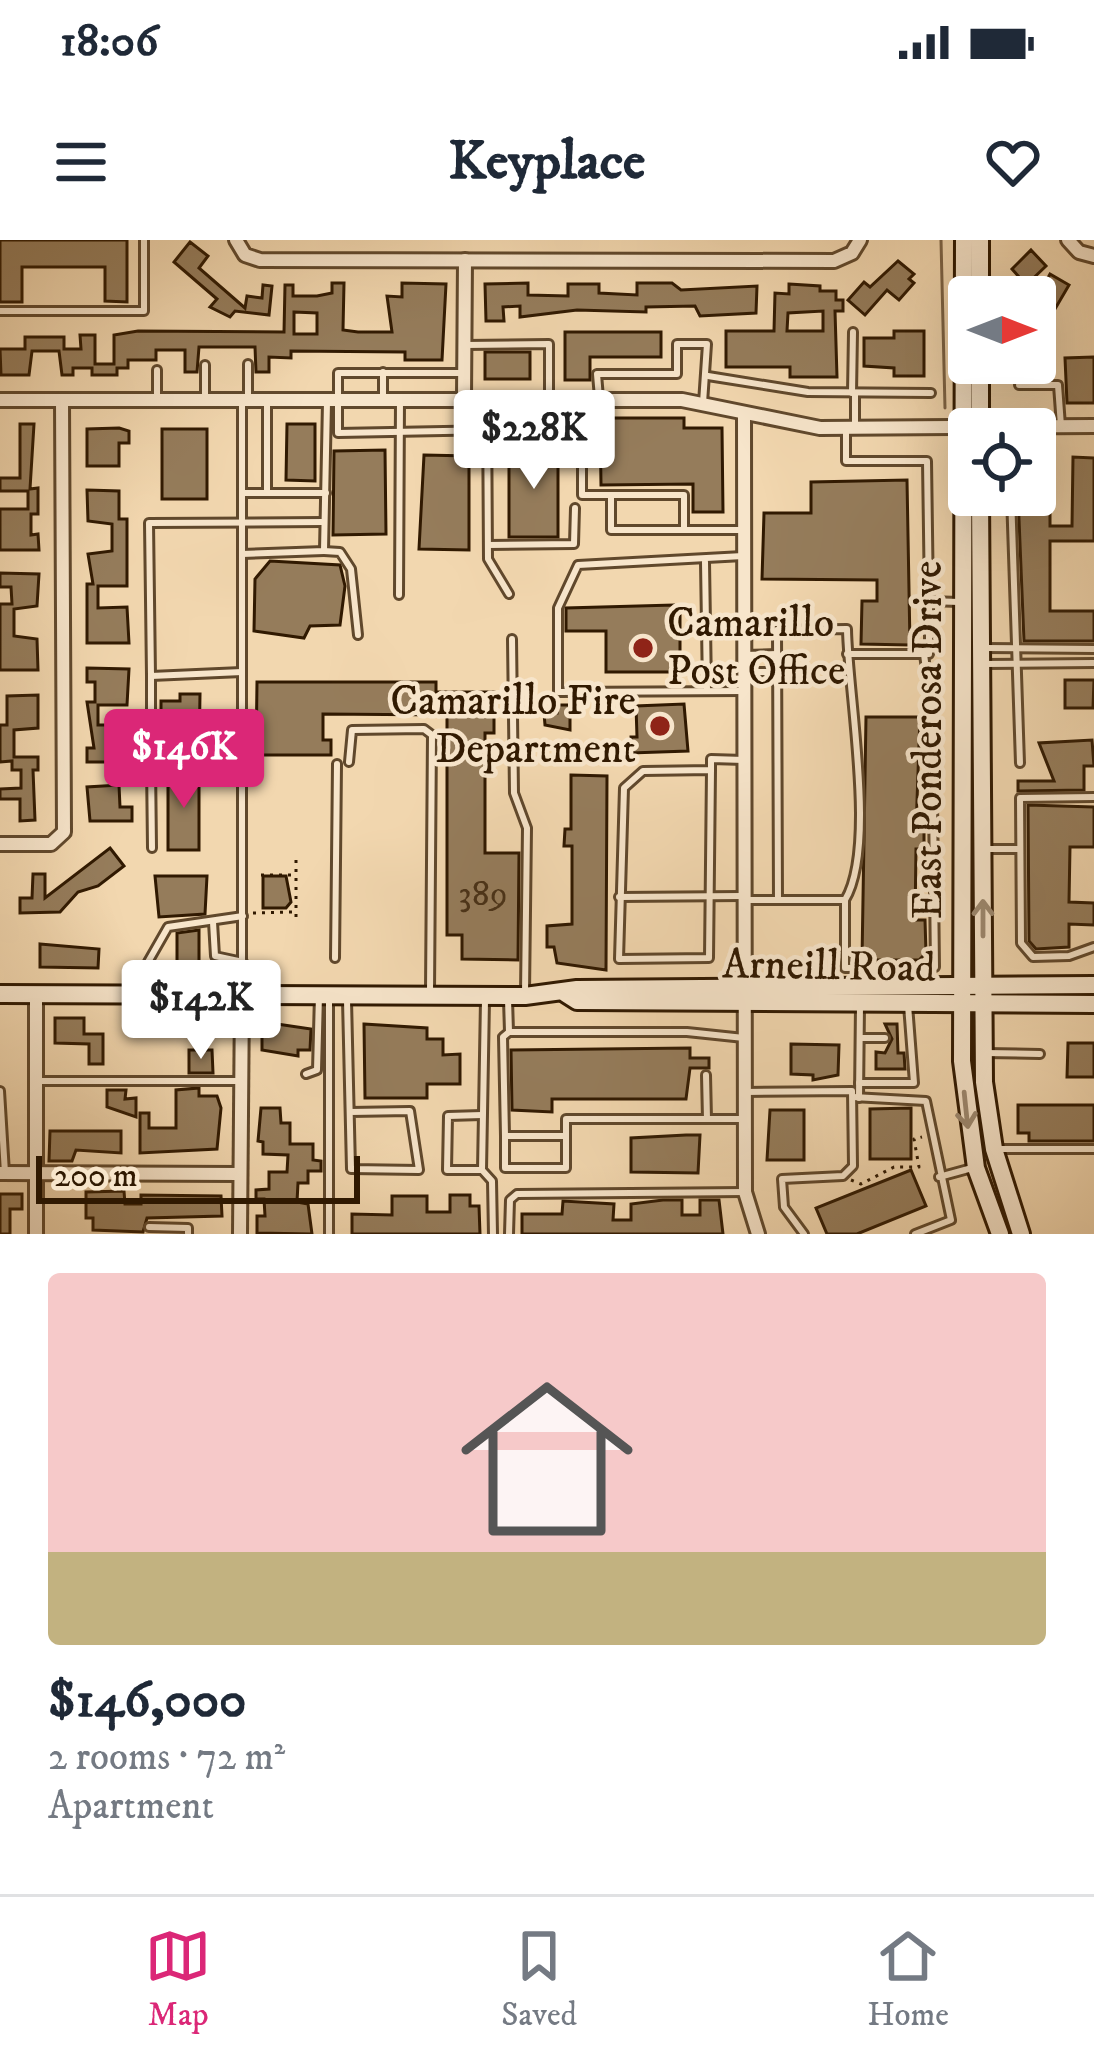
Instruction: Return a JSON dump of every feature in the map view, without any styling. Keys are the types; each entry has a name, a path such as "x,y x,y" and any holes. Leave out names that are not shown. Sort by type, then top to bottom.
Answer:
{"main road":[{"name":"East Ponderosa Drive","path":"964,240 974,408"},
{"path":"980,240 980,276"},
{"name":"East Ponderosa Drive","path":"970,516 965,602 964,1100 976,1168 1004,1234"},
{"name":"East Ponderosa Drive","path":"980,516 983,1053 994,1150 1022,1234"},
{"name":"Arneill Road","path":"984,996 1094,986"},
{"name":"Arneill Road","path":"0,994 566,994 577,1001 744,994 984,996 1094,1004"},
{"name":"Arneill Road","path":"744,994 908,1005 964,996"}],"street":[{"path":"236,240 245,255 260,260 834,261 858,244"},
{"path":"1072,245 1094,256"},
{"path":"464,398 465,260"},
{"path":"0,400 599,398 703,403 800,427 948,427"},
{"path":"0,844 51,844 64,832 62,400"},
{"path":"744,414 745,1192 758,1234"},
{"path":"1056,426 1094,426"},
{"path":"36,994 36,1234"},
{"path":"240,1234 242,994"},
{"path":"2,1173 240,1174"}],"lane":[{"path":"0,310 144,311 144,240"},
{"path":"778,900 777,630 847,629 848,700 858,736 857,879 845,900 845,968 934,967 932,717 925,654 927,461 846,461 854,393 853,332"},
{"path":"332,398 338,434 554,429 549,344 465,345"},
{"path":"599,398 597,374 677,374 677,344 707,344 703,403"},
{"path":"205,399 206,364"},
{"path":"242,994 247,915 242,494 248,364"},
{"path":"157,399 158,370"},
{"path":"383,372 383,398"},
{"path":"324,551 332,398 338,373 465,373"},
{"path":"708,376 854,393 931,393"},
{"path":"1019,385 1058,385 1060,426"},
{"path":"399,595 400,398"},
{"path":"487,398 488,559 509,594"},
{"path":"267,399 267,494"},
{"path":"582,399 582,495 684,495 684,530"},
{"path":"242,494 326,494"},
{"path":"611,495 611,530 743,530"},
{"path":"488,545 574,544 575,508"},
{"path":"1011,516 1012,648 1018,662 1020,763"},
{"path":"152,848 149,523 324,522"},
{"path":"242,554 340,552 351,569 358,635"},
{"path":"743,556 578,565 558,608 557,692 744,691"},
{"path":"705,560 707,690"},
{"path":"929,601 965,602"},
{"path":"512,639 514,793 526,828 517,996 509,1032 503,1037 505,1168 566,1168 566,1119 744,1119"},
{"path":"981,656 1012,648 1094,649"},
{"path":"848,654 925,654"},
{"path":"743,655 777,655"},
{"path":"981,656 1018,662 1094,663"},
{"path":"152,676 242,672"},
{"path":"743,672 777,672"},
{"path":"349,762 352,730 424,729 432,735 430,997"},
{"path":"711,770 643,770 630,779 620,802 619,959 709,958 710,896 711,770 711,759 744,760"},
{"path":"151,764 242,764"},
{"path":"335,958 338,764"},
{"path":"1094,797 1020,797 1022,944 1033,957 1069,956 1094,947"},
{"path":"983,849 1020,849"},
{"path":"620,897 845,900"},
{"path":"147,994 148,962 168,926 247,915"},
{"path":"213,922 215,956 243,962"},
{"path":"306,1074 316,1070 331,995"},
{"path":"331,995 350,1112 350,1169 419,1170 410,1112 350,1112"},
{"path":"328,1234 331,995"},
{"path":"485,996 482,1170 492,1181 493,1234"},
{"path":"804,1234 784,1207 782,1179 847,1173 853,1166 860,1004"},
{"path":"859,1083 914,1083 908,1005"},
{"path":"509,1032 687,1032 744,1038"},
{"path":"860,1038 885,1038"},
{"path":"898,1038 908,1038"},
{"path":"983,1053 1040,1054"},
{"path":"706,1075 707,1119"},
{"path":"38,1081 240,1081"},
{"path":"0,1091 2,1173"},
{"path":"744,1092 852,1091 856,1097"},
{"path":"856,1097 924,1099 951,1220 915,1234"},
{"path":"482,1115 448,1116 448,1170 482,1170"},
{"path":"505,1136 566,1136"},
{"path":"994,1150 1094,1149"},
{"path":"938,1177 976,1168"},
{"path":"509,1234 510,1200 517,1194 745,1192"},
{"path":"149,1227 188,1228 188,1234"}],"path":[{"path":"296,860 296,922"},
{"path":"261,875 296,875"},
{"path":"296,896 305,896"},
{"path":"247,915 296,912"},
{"path":"847,1173 860,1184 898,1166 919,1167 914,1139 924,1137"}],"building":[{"path":"0,240 127,240 127,302 105,301 105,267 22,267 22,302 0,302"},
{"path":"190,242 208,256 199,268 245,308 247,296 262,298 263,285 272,286 269,315 235,311 230,317 210,307 217,299 174,262"},
{"path":"1031,250 1046,266 1036,276 1018,276 1012,269"},
{"path":"898,261 914,274 909,279 914,283 899,300 887,290 865,315 848,300 864,282 870,287"},
{"path":"1056,277 1069,285 1056,307"},
{"path":"332,283 344,283 343,330 392,332 387,296 402,297 402,283 446,284 442,360 405,360 405,352 291,351 291,358 269,357 269,372 256,372 255,347 199,347 197,372 185,372 185,350 156,350 156,360 128,360 128,368 117,368 117,375 92,375 92,368 73,368 73,375 62,375 59,351 32,351 29,375 1,375 0,349 25,349 25,337 64,337 64,349 81,349 80,335 95,335 95,364 114,364 114,335 284,332 285,285 293,285 293,296 332,293","holes":["294,312 317,313 317,334 294,334"]},
{"path":"528,283 528,295 568,296 568,284 599,284 599,293 637,295 637,283 672,283 681,290 757,286 756,313 700,316 695,306 520,317 520,306 503,307 504,321 486,321 485,284"},
{"path":"789,284 820,286 820,291 836,291 836,300 843,300 843,311 835,311 837,377 790,377 790,367 726,367 726,331 774,331 775,293 789,294","holes":["823,311 823,331 787,331 788,313"]},
{"path":"894,331 924,331 924,376 894,376 894,368 864,366 864,338 894,338"},
{"path":"565,332 661,332 661,357 590,357 590,380 565,380"},
{"path":"485,352 530,352 530,379 485,379"},
{"path":"1094,357 1094,403 1067,403 1065,358"},
{"path":"600,418 684,418 684,428 722,428 723,512 693,512 693,484 601,485"},
{"path":"20,424 34,424 30,489 38,488 38,514 31,514 31,535 38,534 39,550 0,550 0,509 28,509 28,491 0,491 0,478 20,478"},
{"path":"287,424 315,424 315,481 286,480"},
{"path":"87,429 129,431 129,443 119,443 119,466 87,466"},
{"path":"162,429 207,429 207,499 162,499"},
{"path":"509,447 558,447 558,537 509,537"},
{"path":"385,450 386,534 333,535 334,451"},
{"path":"424,455 469,456 469,550 419,549"},
{"path":"1073,457 1094,458 1094,541 1050,541 1050,611 1094,611 1094,641 1024,641 1019,516 1050,516 1050,526 1072,526"},
{"path":"907,480 910,645 861,644 862,601 877,601 877,580 762,579 764,513 811,513 811,482"},
{"path":"87,490 119,491 119,519 127,519 127,586 98,586 98,608 127,607 129,643 87,643 87,584 93,584 88,554 112,551 112,524 88,521"},
{"path":"270,561 340,565 345,586 340,625 310,626 304,638 254,631 255,579"},
{"path":"0,573 39,574 37,606 14,609 14,636 37,639 38,670 0,670 0,604 12,604 11,587 0,587"},
{"name":"Camarillo Post Office","path":"674,605 680,612 680,665 674,672 606,672 606,631 566,631 566,608"},
{"path":"87,668 129,669 127,705 98,705 98,725 127,725 127,739 119,739 119,762 87,762 87,748 94,748 87,702 95,702 95,682 87,682"},
{"path":"1065,680 1094,680 1093,708 1065,708"},
{"path":"257,682 436,682 436,692 494,692 494,733 485,733 485,853 519,853 518,960 462,959 462,935 447,935 447,715 323,714 323,740 331,740 331,755 256,755"},
{"path":"180,694 200,694 199,757 161,753 161,701 180,701"},
{"path":"38,695 38,728 14,730 14,757 38,757 38,770 33,770 35,820 20,821 20,799 0,799 0,789 21,788 21,770 12,770 12,761 0,762 0,725 7,725 7,696"},
{"name":"Camarillo Fire Department","path":"684,704 688,751 631,753 631,737 637,737 636,706"},
{"path":"557,705 570,705 570,730 545,725 544,713 557,713"},
{"path":"866,717 920,717 916,829 924,829 924,849 916,849 915,920 925,920 926,953 919,960 862,960"},
{"path":"1092,740 1094,766 1084,766 1084,790 1018,791 1018,781 1054,781 1039,743"},
{"path":"168,772 199,772 199,850 168,850"},
{"path":"571,775 607,776 606,970 557,963 554,947 547,947 547,926 572,924 572,846 564,846 565,829 571,829"},
{"path":"119,785 120,807 132,807 132,821 90,821 87,787"},
{"path":"1028,805 1094,807 1094,847 1070,847 1069,902 1094,903 1094,925 1069,924 1069,947 1036,949 1029,941"},
{"path":"110,848 124,866 98,886 78,892 60,912 20,913 20,898 32,898 33,874 45,874 45,898"},
{"path":"155,876 207,876 205,914 159,917"},
{"path":"263,876 286,876 291,902 286,908 263,908"},
{"path":"199,930 199,964 177,964 177,933"},
{"path":"40,944 99,949 98,968 40,967"},
{"path":"55,1018 84,1018 84,1034 103,1034 103,1064 89,1064 89,1044 55,1043"},
{"path":"277,1024 311,1029 310,1050 298,1050 298,1056 262,1050 262,1028"},
{"path":"364,1024 427,1028 427,1039 443,1039 443,1055 460,1054 460,1084 427,1084 427,1098 365,1098"},
{"path":"885,1024 897,1024 898,1053 904,1053 905,1069 876,1069 876,1052 885,1053 892,1039"},
{"path":"1068,1043 1094,1043 1094,1077 1067,1077"},
{"path":"791,1044 839,1045 838,1075 813,1080 813,1075 791,1074"},
{"path":"690,1048 690,1058 709,1058 709,1068 690,1068 686,1099 552,1099 552,1112 512,1110 511,1050"},
{"path":"189,1050 212,1050 213,1073 189,1073"},
{"path":"199,1088 199,1096 217,1096 221,1108 217,1149 140,1153 140,1113 149,1113 149,1128 176,1128 176,1090"},
{"path":"107,1090 126,1090 125,1099 136,1098 136,1117 107,1107"},
{"path":"1018,1105 1094,1105 1094,1141 1029,1141 1029,1133 1018,1133"},
{"path":"261,1108 280,1108 281,1123 290,1123 290,1144 313,1144 313,1160 321,1161 321,1171 308,1171 308,1183 298,1183 297,1202 308,1204 312,1234 257,1233 257,1216 265,1216 264,1199 256,1199 256,1190 269,1189 269,1172 287,1172 288,1155 263,1154 263,1142 258,1141"},
{"path":"911,1108 911,1159 870,1159 870,1109"},
{"path":"770,1110 804,1110 804,1160 767,1160"},
{"path":"50,1131 121,1131 121,1153 76,1150 72,1161 49,1161"},
{"path":"700,1135 698,1173 631,1172 631,1138"},
{"path":"911,1170 926,1206 857,1234 827,1234 816,1208"},
{"path":"124,1191 125,1204 141,1204 141,1195 221,1196 222,1216 147,1218 143,1232 93,1230 93,1218 86,1218 86,1192"},
{"path":"0,1194 22,1194 22,1209 10,1209 10,1234 0,1234"},
{"path":"450,1195 470,1195 470,1206 479,1206 480,1234 352,1234 352,1214 392,1215 392,1196 427,1196 427,1212 450,1212"},
{"path":"682,1200 682,1215 700,1215 700,1200 719,1200 723,1234 522,1234 522,1214 562,1214 563,1201 614,1204 613,1220 631,1220 631,1204"}],"waterway":[{"path":"941,240 945,408"}],"place":[{"name":"Camarillo Post Office","path":"643,648"},
{"name":"Camarillo Fire Department","path":"660,726"}]}
